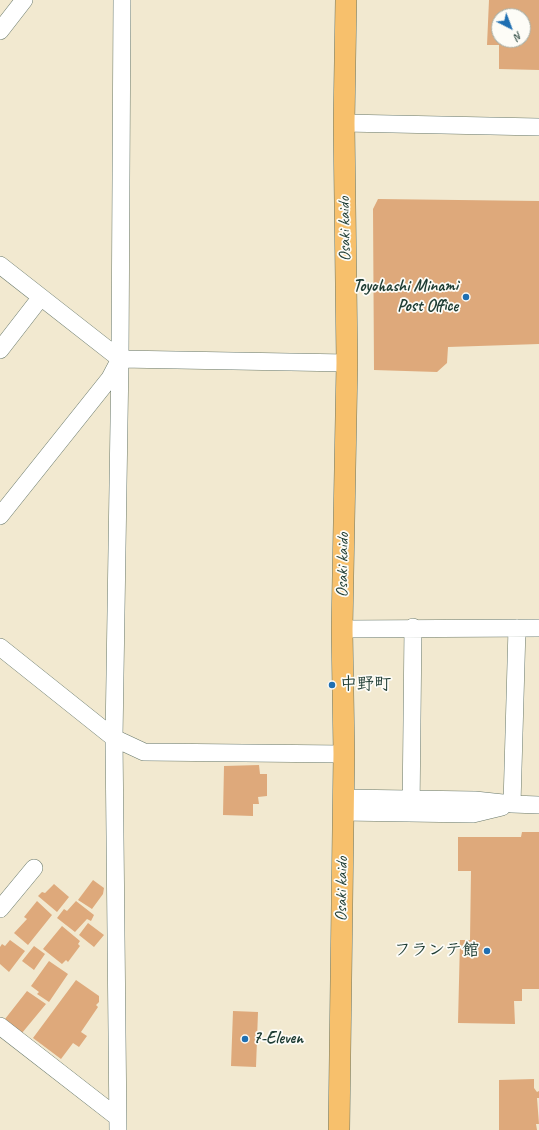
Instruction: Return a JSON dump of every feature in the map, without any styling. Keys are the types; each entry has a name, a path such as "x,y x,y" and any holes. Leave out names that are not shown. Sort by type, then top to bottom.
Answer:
{"main road":[{"name":"Osaki kaido","path":"339,1130 344,754 342,629 347,363 344,123 346,0"}],"street":[{"path":"0,31 24,0"},
{"path":"117,1124 114,738 120,359 122,0"},
{"path":"344,123 539,127"},
{"path":"0,265 120,359 347,363"},
{"path":"0,350 41,297"},
{"path":"0,516 110,378 120,359"},
{"path":"342,629 413,627 539,628"},
{"path":"412,806 413,627"},
{"path":"512,804 517,628"},
{"path":"0,647 114,738 144,752 344,754"},
{"path":"343,805 412,806 473,814 512,804 539,805"},
{"path":"0,909 34,868"},
{"path":"0,1026 117,1124"}],"building":[{"path":"489,0 539,0 539,70 499,69 499,48 531,48 531,8 491,8 491,45 487,45"},
{"path":"378,199 539,201 539,344 448,347 447,363 437,372 374,370 373,209"},
{"path":"259,765 260,774 267,774 267,796 258,797 259,804 253,804 253,816 223,815 224,766"},
{"path":"522,832 539,832 539,989 522,989 522,1001 514,1001 515,1024 458,1023 460,940 470,940 471,871 458,871 458,837 521,837"},
{"path":"93,880 104,888 103,894 92,909 78,900"},
{"path":"54,884 69,897 57,912 38,896 42,892 45,893"},
{"path":"37,901 52,915 28,945 14,933 27,919 24,917"},
{"path":"76,901 94,915 91,921 87,919 75,932 57,918 64,909 67,911"},
{"path":"88,923 104,935 94,947 79,935"},
{"path":"62,926 80,941 78,944 80,946 68,962 66,960 62,964 43,949"},
{"path":"10,940 25,951 9,972 0,964 0,947 2,944 5,946"},
{"path":"34,946 45,954 34,970 22,961"},
{"path":"49,961 68,974 49,1002 37,994 39,992 31,986"},
{"path":"76,980 99,996 99,1002 96,1005 98,1007 81,1032 87,1036 79,1047 73,1043 61,1059 33,1038"},
{"path":"27,991 46,1004 22,1033 5,1019"},
{"name":"7-Eleven","path":"233,1011 258,1012 256,1067 231,1066"},
{"path":"534,1079 534,1088 537,1092 539,1091 539,1098 537,1098 539,1124 536,1124 537,1130 499,1130 499,1080"}],"place":[{"name":"Toyohashi Minami Post Office","path":"466,297"},
{"name":"中野町","path":"332,685"},
{"name":"フランテ館","path":"487,951"},
{"name":"7-Eleven","path":"245,1039"}]}
